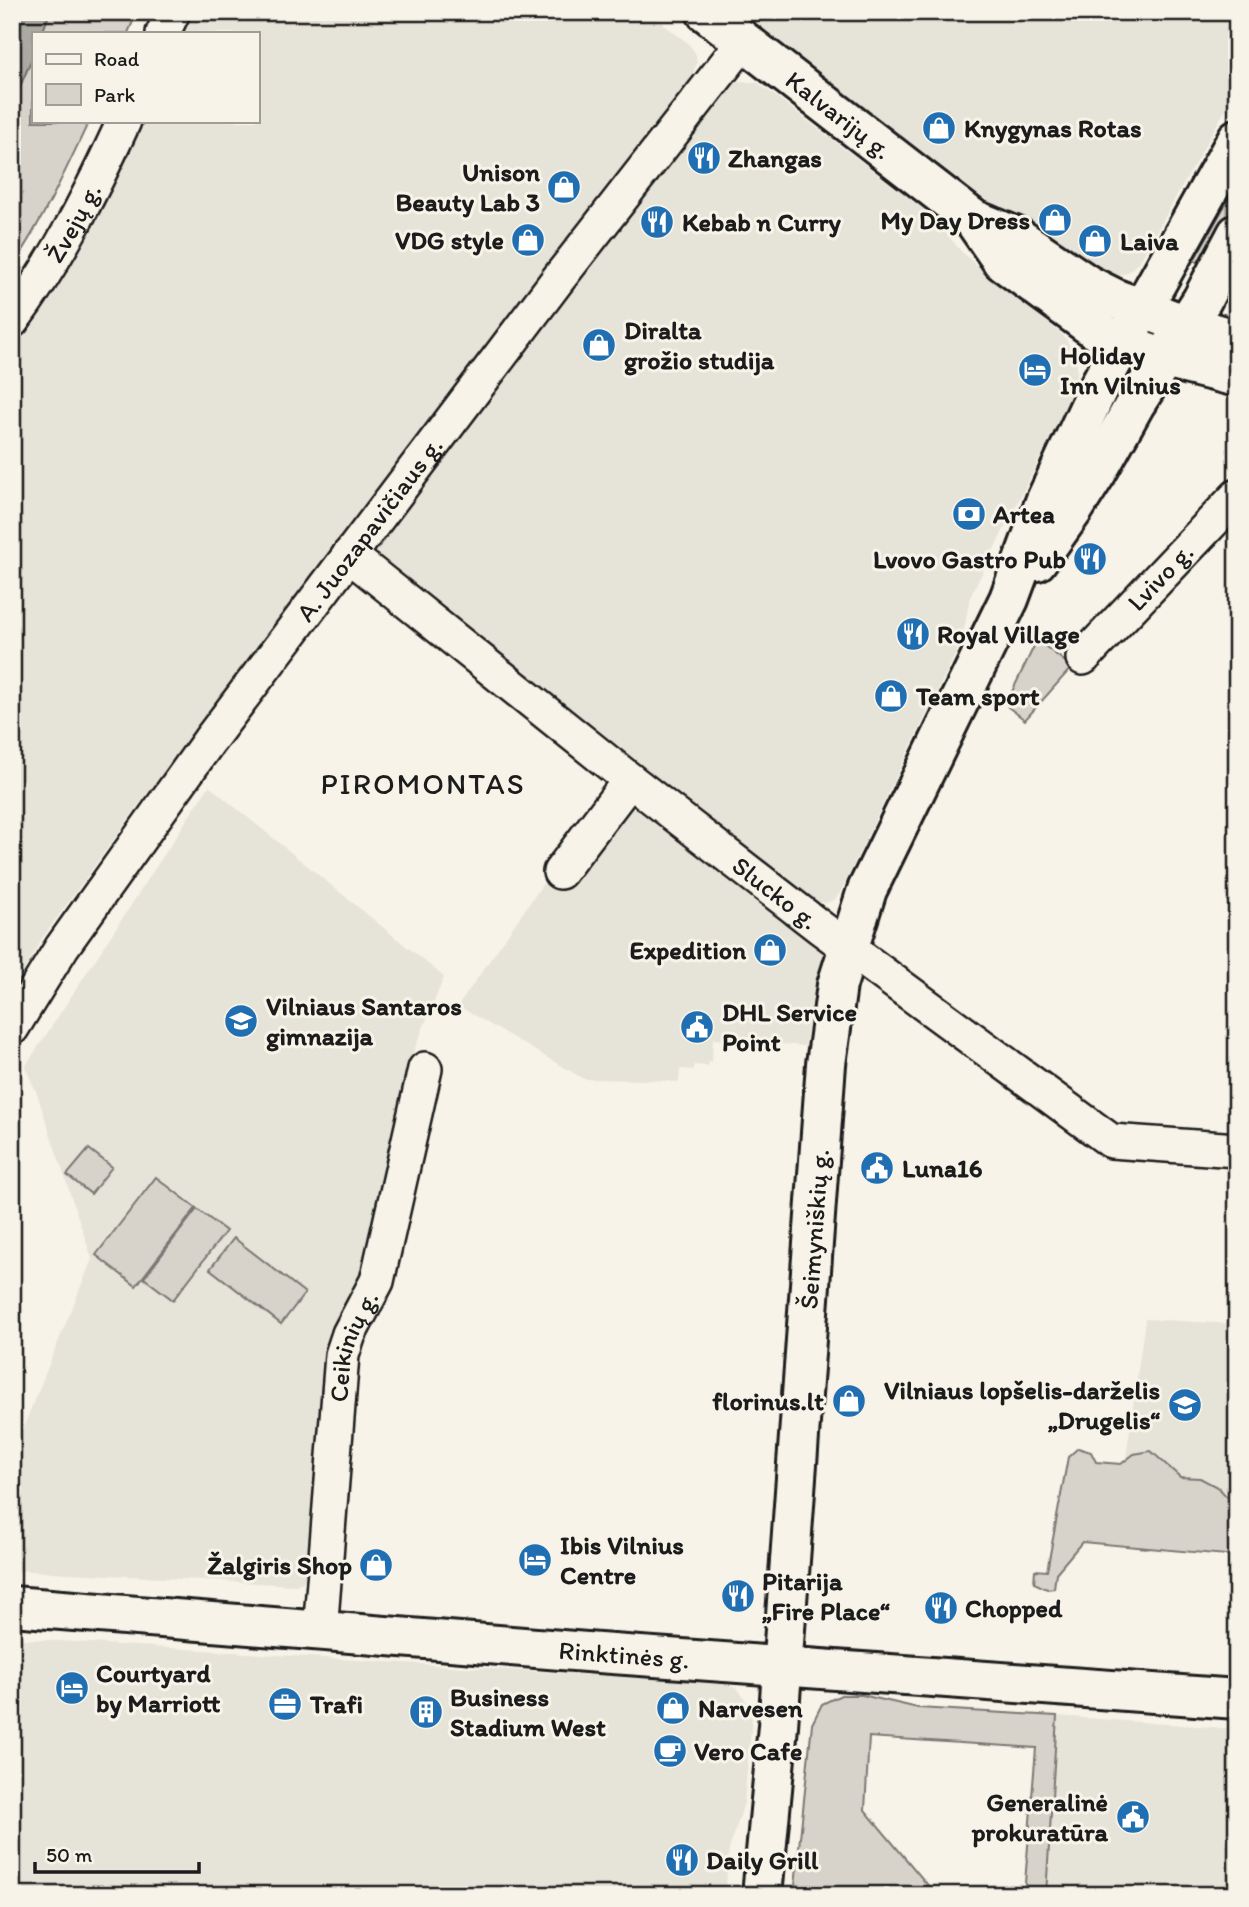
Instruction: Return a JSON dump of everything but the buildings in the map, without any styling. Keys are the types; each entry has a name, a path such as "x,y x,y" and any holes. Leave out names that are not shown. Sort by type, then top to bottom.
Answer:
{"main road":[{"name":"Kalvarijų g.","path":"706,12 973,219 1017,237 1088,285 1141,309 1237,340"},
{"name":"Šeimyniškių g.","path":"762,1895 782,1667 826,1064 834,1004 848,949 867,890 1009,599 1045,502 1100,384 1237,139"},
{"name":"Kalvarijų g.","path":"973,219 1002,261 1071,313 1122,344 1164,359 1237,377"},
{"name":"Šeimyniškių g.","path":"1009,599 1073,510 1135,404 1187,325 1237,234"},
{"name":"Rinktinės g.","path":"12,1606 320,1632 1237,1699"}],"street":[{"path":"163,32 173,12"},
{"name":"A. Juozapavičiaus g.","path":"12,1028 62,947 173,790 559,278 744,41"},
{"name":"Žvejų g.","path":"12,321 60,249 85,204 124,122"},
{"name":"Lvivo g.","path":"1083,658 1237,496"},
{"name":"Slucko g.","path":"349,555 630,780 848,949 1111,1141 1237,1150"},
{"path":"560,872 630,780"},
{"name":"Ceikinių g.","path":"320,1632 342,1355 349,1334 377,1281 425,1069"}],"shaded area":[{"path":"12,12 50,12 42,32 32,32 32,58 12,105"},
{"path":"180,12 647,12 688,43 696,54 697,63 688,85 140,803 41,940 12,993 12,330 129,122 259,122 259,32 170,32"},
{"path":"740,12 1237,12 1237,89 1140,261 1128,272 1115,277 1052,251"},
{"path":"739,81 758,83 930,214 977,266 1063,335 1073,350 1077,363 1077,380 1071,396 970,597 962,640 840,893 827,903 808,901 373,553 377,542 727,86"},
{"path":"613,783 822,942 823,956 812,999 805,1046 713,1039 712,1062 709,1062 708,1066 694,1065 694,1070 680,1069 679,1082 584,1079 458,1006"},
{"name":"Vilniaus Santaros gimnazija","path":"209,786 444,977 408,1065 377,1209 308,1580 295,1585 12,1570 12,1443 17,1443 92,1259 36,1091 25,1067"},
{"name":"Vilniaus lopšelis-darželis „Drugelis“","path":"1236,1290 1237,1503 1123,1480 1145,1319 1234,1324"},
{"path":"12,1638 685,1681 725,1684 737,1688 750,1706 752,1719 744,1803 729,1850 725,1895 12,1895"},
{"path":"1057,1716 1237,1729 1237,1895 1046,1895"}],"green space":[{"path":"50,12 137,12 128,32 42,32"},
{"path":"32,58 32,122 89,122 44,213 12,266 12,105"},
{"path":"1237,184 1237,202 1201,265 1194,260"},
{"path":"1037,640 1072,667 1025,720 1008,707 1007,702"},
{"path":"89,1149 112,1167 91,1194 67,1175"},
{"path":"156,1177 196,1208 136,1286 96,1255"},
{"path":"197,1209 226,1231 173,1300 144,1278"},
{"path":"234,1238 305,1293 281,1324 210,1269"},
{"path":"1078,1448 1091,1452 1096,1462 1121,1464 1134,1454 1151,1451 1180,1477 1200,1478 1219,1488 1226,1496 1237,1501 1237,1556 1082,1542 1056,1573 1054,1588 1047,1589 1034,1583 1035,1570 1047,1571 1068,1457"},
{"path":"841,1695 862,1695 918,1708 1057,1716 1046,1895 1024,1895 1036,1748 869,1737 865,1810 936,1895 794,1895 812,1724 822,1704"}],"place":[{"name":"Knygynas Rotas","path":"939,128"},
{"name":"Zhangas","path":"704,158"},
{"name":"Unison Beauty Lab 3","path":"564,187"},
{"name":"My Day Dress","path":"1055,220"},
{"name":"Kebab n Curry","path":"657,222"},
{"name":"VDG style","path":"528,240"},
{"name":"Laiva","path":"1095,241"},
{"name":"Diralta grožio studija","path":"599,345"},
{"name":"Holiday Inn Vilnius","path":"1035,370"},
{"name":"Artea","path":"969,514"},
{"name":"Lvovo Gastro Pub","path":"1090,559"},
{"name":"Royal Village","path":"913,634"},
{"name":"Team sport","path":"891,696"},
{"name":"Expedition","path":"770,950"},
{"name":"Vilniaus Santaros gimnazija","path":"241,1021"},
{"name":"DHL Service Point","path":"697,1027"},
{"name":"Luna16","path":"877,1168"},
{"name":"florinus.lt","path":"849,1401"},
{"name":"Vilniaus lopšelis-darželis „Drugelis“","path":"1185,1405"},
{"name":"Ibis Vilnius Centre","path":"535,1560"},
{"name":"Žalgiris Shop","path":"376,1565"},
{"name":"Pitarija „Fire Place“","path":"738,1596"},
{"name":"Chopped","path":"941,1608"},
{"name":"Courtyard by Marriott","path":"72,1688"},
{"name":"Trafi","path":"285,1704"},
{"name":"Narvesen","path":"673,1708"},
{"name":"Business Stadium West","path":"426,1712"},
{"name":"Vero Cafe","path":"670,1751"},
{"name":"Generalinė prokuratūra","path":"1133,1817"},
{"name":"Daily Grill","path":"682,1860"}],"district":[{"name":"PIROMONTAS","path":"423,783"}]}
